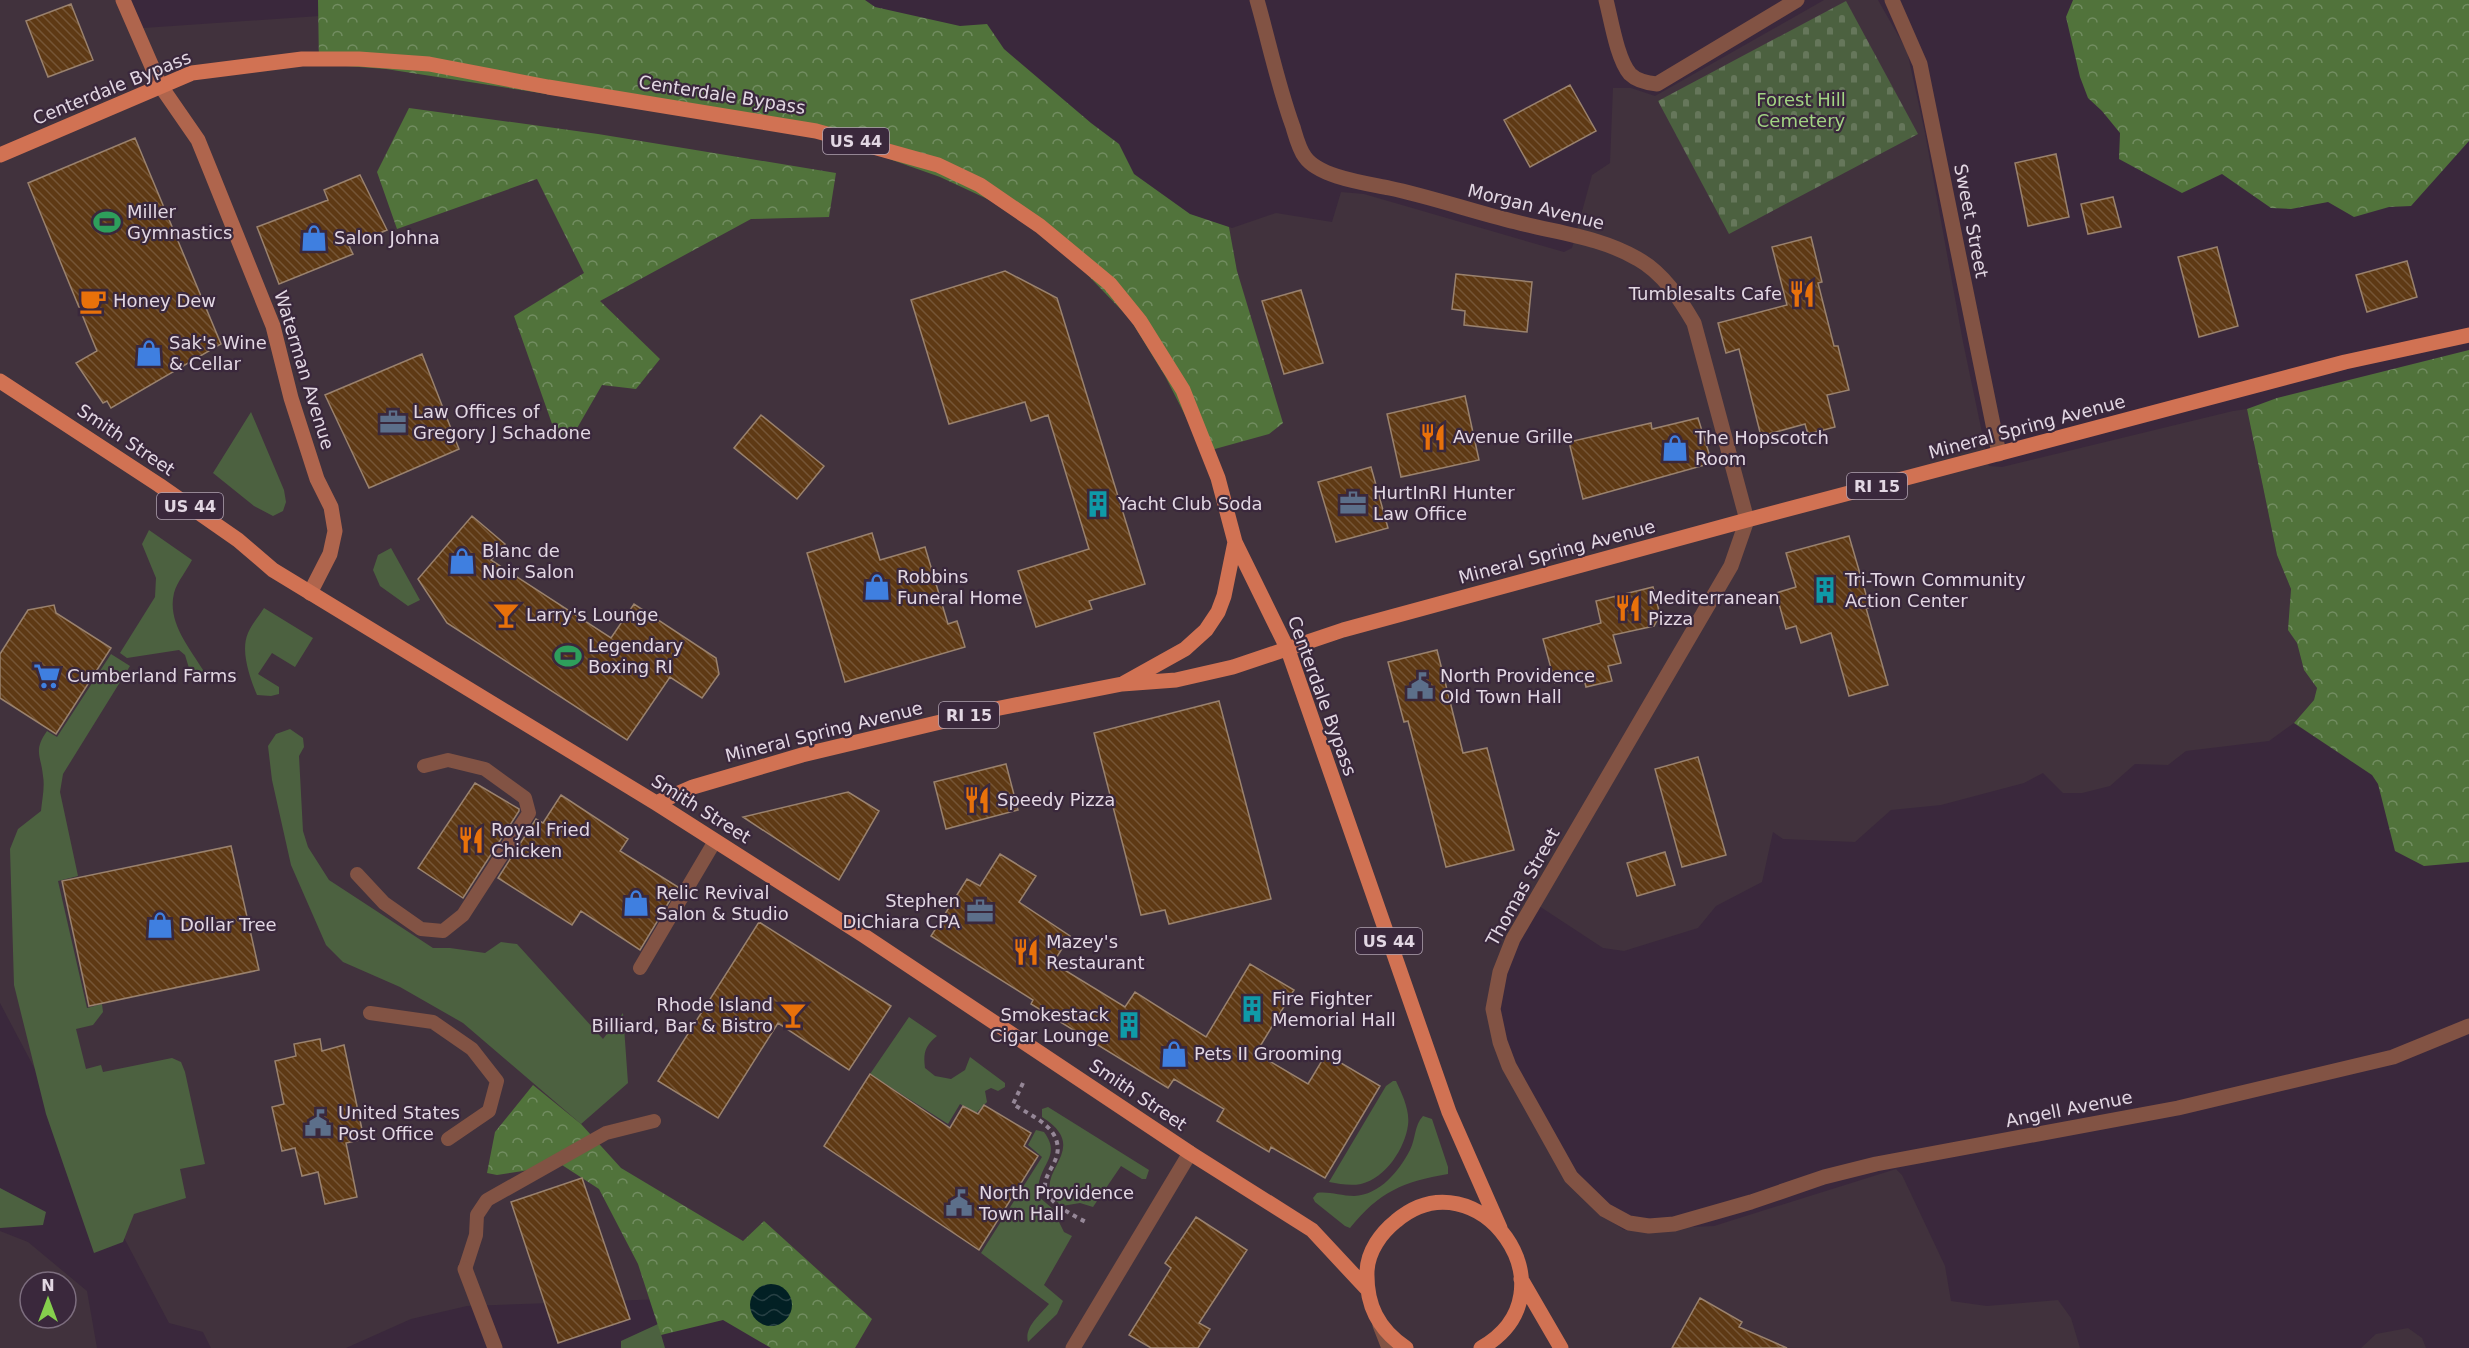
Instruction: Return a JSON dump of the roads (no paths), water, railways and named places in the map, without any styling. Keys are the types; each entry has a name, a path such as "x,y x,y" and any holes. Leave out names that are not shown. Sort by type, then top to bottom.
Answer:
{"main road":[{"name":"Waterman Avenue","path":"123,0 160,85 198,140 273,326 291,398 317,478 331,507 335,531 330,554 310,593"},
{"name":"Centerdale Bypass","path":"0,154 192,73 302,59 359,59 429,64 548,87 816,130 938,165 980,185 1040,226 1110,284 1132,312 1183,390 1218,478 1235,542 1288,650 1449,1112 1500,1228"},
{"name":"Mineral Spring Avenue","path":"656,803 693,787 802,755 995,709 1122,684 1176,680 1257,661 1343,630 1747,520 2345,362 2469,335"},
{"name":"Smith Street","path":"0,381 159,485 238,540 273,570 656,803 863,934 1190,1153 1312,1230 1366,1288"},
{"path":"1122,684 1185,649 1206,630 1218,612 1224,596 1235,542"},
{"path":"1406,1348 1380,1326 1371,1307 1366,1288 1367,1266 1374,1246 1386,1229 1402,1215 1422,1206 1443,1203 1464,1206 1484,1215 1500,1228 1512,1243 1519,1260 1520,1297 1513,1315 1503,1331 1481,1348"},
{"path":"1521,1279 1561,1348"}],"street":[{"name":"Morgan Avenue","path":"1257,0 1288,113 1304,156 1310,162 1330,174 1415,193 1454,206 1572,235 1610,247 1639,259 1660,276 1682,301 1694,324 1747,520"},
{"path":"1606,0 1621,56 1630,73 1644,82 1657,84 1797,0"},
{"name":"Sweet Street","path":"1892,0 1920,64 1999,454"},
{"name":"Thomas Street","path":"1674,1224 1649,1227 1629,1223 1605,1210 1571,1177 1509,1066 1500,1042 1493,1009 1500,972 1513,939 1734,560 1747,520"},
{"name":"Angell Avenue","path":"1674,1224 1751,1202 1824,1177 1865,1167 2178,1108 2393,1057 2469,1026"},
{"path":"1073,1348 1190,1153"},
{"path":"465,1269 495,1348"},
{"path":"1380,1326 1389,1348"}],"lane":[{"path":"357,874 384,903 421,929 443,931 463,915 529,813 525,798 485,769 448,760 424,766"},
{"path":"640,968 716,841"},
{"path":"370,1013 433,1022 472,1049 497,1080 489,1110 448,1139"},
{"path":"465,1269 476,1235 477,1215 487,1200 606,1132 654,1121"}],"water":[{"path":"771,1284 786,1290 792,1305 786,1320 771,1326 756,1320 750,1305 756,1290"}],"place":[{"name":"Miller Gymnastics","path":"107,222"},
{"name":"Salon Johna","path":"314,238"},
{"name":"Tumblesalts Cafe","path":"1802,294"},
{"name":"Honey Dew","path":"93,301"},
{"name":"Sak's Wine & Cellar","path":"149,353"},
{"name":"Law Offices of Gregory J Schadone","path":"393,422"},
{"name":"Avenue Grille","path":"1433,437"},
{"name":"The Hopscotch Room","path":"1675,448"},
{"name":"HurtInRI Hunter Law Office","path":"1353,503"},
{"name":"Yacht Club Soda","path":"1098,504"},
{"name":"Blanc de Noir Salon","path":"462,561"},
{"name":"Robbins Funeral Home","path":"877,587"},
{"name":"Tri-Town Community Action Center","path":"1825,590"},
{"name":"Mediterranean Pizza","path":"1628,608"},
{"name":"Larry's Lounge","path":"506,615"},
{"name":"Legendary Boxing RI","path":"568,656"},
{"name":"Cumberland Farms","path":"47,676"},
{"name":"North Providence Old Town Hall","path":"1420,686"},
{"name":"Speedy Pizza","path":"977,800"},
{"name":"Royal Fried Chicken","path":"471,840"},
{"name":"Relic Revival Salon & Studio","path":"636,903"},
{"name":"Stephen DiChiara CPA","path":"980,911"},
{"name":"Dollar Tree","path":"160,925"},
{"name":"Mazey's Restaurant","path":"1026,952"},
{"name":"Fire Fighter Memorial Hall","path":"1252,1009"},
{"name":"Rhode Island Billiard, Bar & Bistro","path":"793,1015"},
{"name":"Smokestack Cigar Lounge","path":"1129,1025"},
{"name":"Pets II Grooming","path":"1174,1054"},
{"name":"United States Post Office","path":"318,1123"},
{"name":"North Providence Town Hall","path":"959,1203"}],"park label":[{"name":"Forest Hill Cemetery","path":"1801,110"}]}
